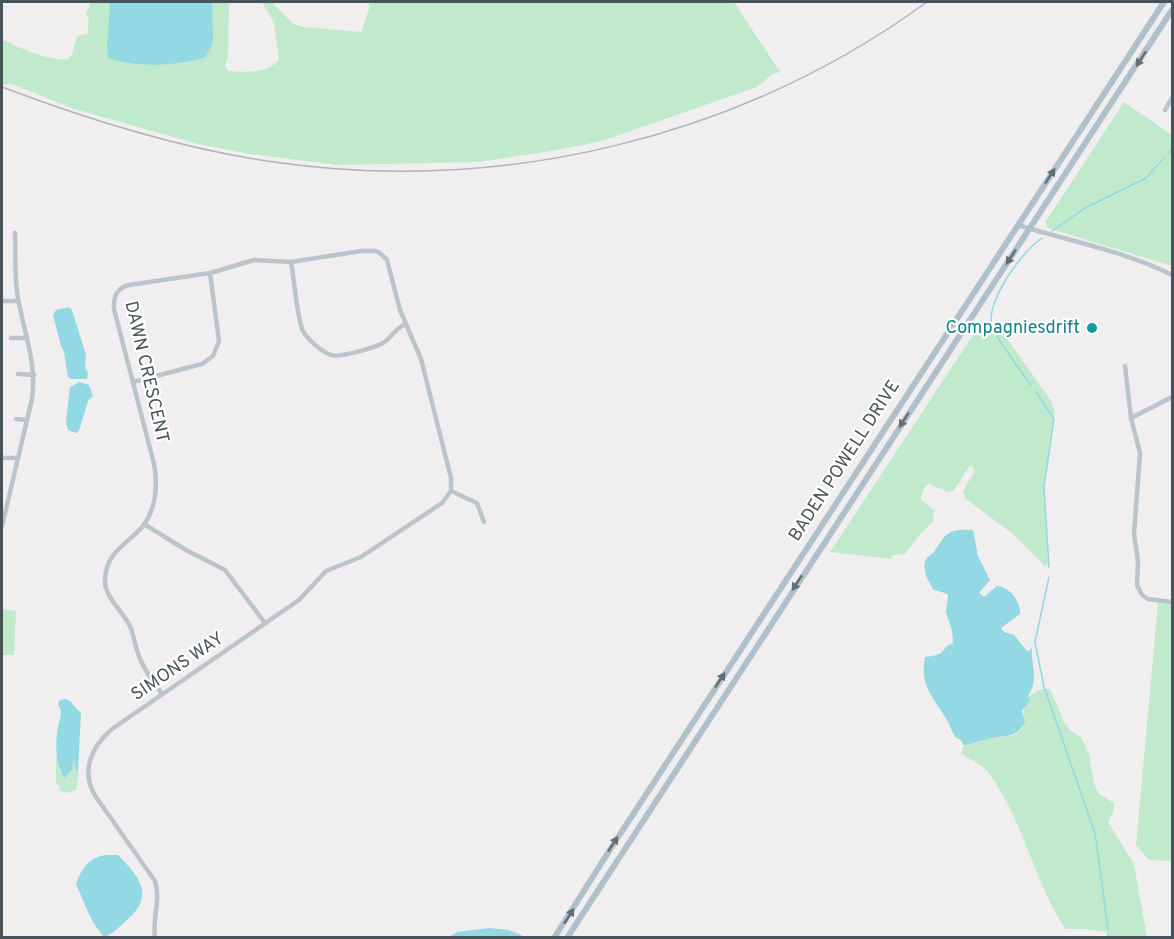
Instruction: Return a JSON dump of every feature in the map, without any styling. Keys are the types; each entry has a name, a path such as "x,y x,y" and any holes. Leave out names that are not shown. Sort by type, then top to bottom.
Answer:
{"main road":[{"name":"BADEN POWELL DRIVE","path":"554,938 1164,2"},
{"name":"BADEN POWELL DRIVE","path":"567,938 1173,10"}],"street":[{"path":"1165,110 1173,98"},
{"path":"1018,225 1122,256 1173,276"},
{"path":"2,526 32,399 34,375 18,301 15,233"},
{"name":"DAWN CRESCENT","path":"162,694 141,662 129,624 112,600 105,580 110,561 116,550 144,524 154,499 156,477 114,309 114,298 117,292 126,285 210,273 254,260 291,262 361,251 376,251 387,260 406,324 421,359 451,478 451,491"},
{"path":"291,262 302,330 330,355 342,355 379,345 394,330 406,324"},
{"path":"133,382 202,364 213,356 219,341 210,273"},
{"path":"2,301 18,301"},
{"path":"11,338 27,338"},
{"path":"1125,366 1131,418 1140,453 1134,534 1138,561 1137,585 1142,594 1148,598 1173,602"},
{"path":"18,374 34,375"},
{"path":"1131,418 1173,398"},
{"path":"16,419 26,420"},
{"path":"2,458 17,458"},
{"path":"451,491 477,503 484,522"},
{"name":"SIMONS WAY","path":"155,938 153,926 158,896 154,881 93,793 88,769 93,750 103,736 306,594 326,571 361,557 442,503 451,491"},
{"path":"2,496 8,497"},
{"path":"144,524 186,550 225,570 265,623"}],"green space":[{"path":"91,2 110,2 109,58 152,64 171,64 212,17 212,2 229,2 228,58 225,66 228,71 242,72 262,70 279,60 274,23 262,2 272,2 293,24 303,27 361,32 369,9 369,2 734,2 780,72 773,74 757,87 602,141 478,162 338,165 250,154 198,144 74,109 12,84 2,85 2,39 43,56 68,59 72,54 77,36 87,34 89,21 86,14"},
{"path":"1124,102 1172,135 1172,266 1047,228 1046,221"},
{"path":"979,326 998,326 1050,399 1055,411 1044,487 1048,563 1045,566 1013,534 966,499 963,491 974,472 972,465 954,490 949,492 928,484 922,493 921,500 934,510 933,522 920,534 905,554 893,555 891,559 830,552"},
{"path":"1158,603 1172,604 1172,861 1149,860 1136,845"},
{"path":"2,609 16,611 14,655 2,655"},
{"path":"1042,689 1050,689 1065,724 1081,737 1089,754 1094,784 1099,794 1114,803 1114,810 1108,822 1134,864 1147,937 1107,937 1107,932 1065,929 1044,890 1019,828 999,789 984,768 961,753 964,746 1009,736 1020,731 1024,709 1029,700 1028,696"},
{"path":"56,756 60,773 67,776 75,760 76,771 79,773 76,790 67,793 59,790 60,787 56,782"}],"water":[{"path":"110,2 212,2 213,42 206,57 157,65 108,58"},
{"path":"69,307 72,310 86,355 87,379 68,377 64,352 53,315 56,310"},
{"path":"79,382 89,385 93,396 88,401 79,431 76,433 68,430 66,422 70,387"},
{"path":"957,530 973,530 978,556 990,580 979,593 984,597 997,586 1006,589 1017,600 1020,614 1001,628 1004,632 1014,635 1027,651 1032,647 1034,677 1028,696 1030,700 1022,711 1025,722 1018,731 1011,735 964,746 961,740 956,738 932,697 925,680 925,657 939,654 953,643 946,612 948,595 934,590 924,566 927,558 948,534"},
{"path":"65,699 81,712 78,772 74,760 72,769 65,778 59,768 56,747 61,716 58,704 60,700"},
{"path":"107,855 118,855 133,871 141,887 142,895 136,911 105,937 93,921 76,884 91,860"},
{"path":"489,928 509,930 526,937 449,937 457,932"}],"waterway":[{"path":"1169,153 1172,149"},
{"path":"1052,231 1085,208 1146,178 1164,158"},
{"path":"1031,386 1002,345 991,324 995,301 1008,276 1025,254 1042,238"},
{"path":"1035,391 1054,419 1044,487 1049,567"},
{"path":"1049,577 1035,642 1044,687 1095,833 1108,929"}],"railway":[{"path":"2,87 136,132 239,156 274,162 360,170 446,170 532,162 616,145 699,121 778,89 855,49 927,2"}],"place":[{"name":"Compagniesdrift","path":"1092,328"}]}
